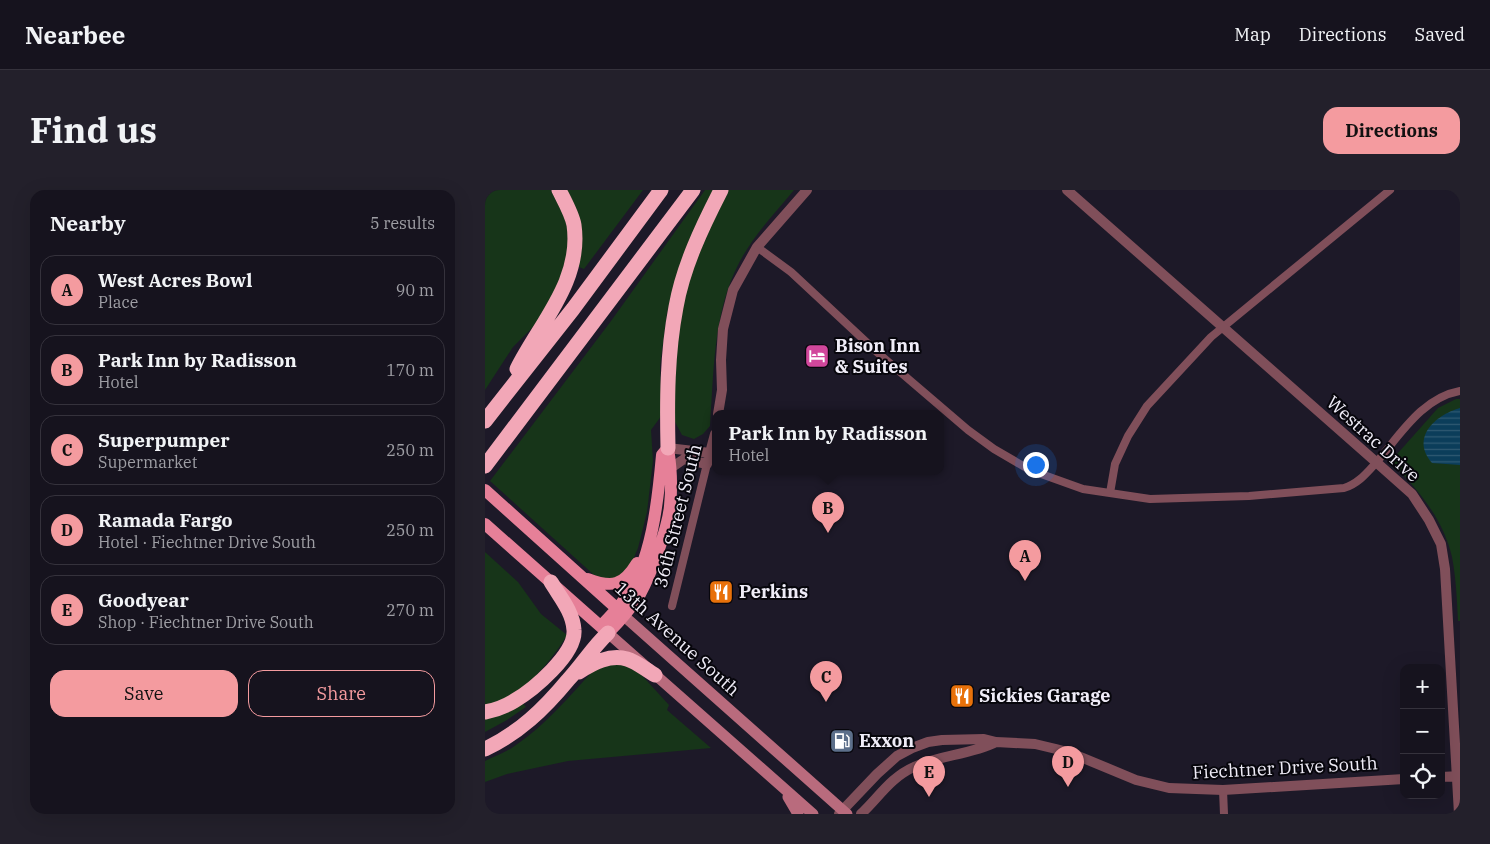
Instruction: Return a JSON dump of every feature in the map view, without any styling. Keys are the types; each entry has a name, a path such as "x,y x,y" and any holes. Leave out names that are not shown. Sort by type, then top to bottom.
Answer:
{"highway":[{"path":"502,399 528,348 549,317 567,283 574,256 574,224 559,190"},
{"path":"485,421 573,308 661,190"},
{"path":"489,461 693,190"},
{"path":"668,448 667,395 670,347 676,306 687,264 721,190"},
{"path":"485,712 498,710 529,692 558,663 571,646 575,632 572,617 551,582"},
{"path":"485,749 505,739 535,716 568,680 605,630"},
{"path":"568,680 591,664 617,658 627,659 655,675"}],"main road":[{"path":"605,630 640,593 662,541 670,508 671,468 668,448"},
{"path":"621,612 624,600 633,585 647,546 662,455 668,448"},
{"name":"13th Avenue South","path":"485,490 843,813"},
{"path":"485,524 813,814"},
{"path":"578,574 602,584 615,584 624,580 633,570 647,546"},
{"path":"780,785 798,814"}],"street":[{"path":"719,410 722,390 723,328 733,290 757,247 807,190"},
{"name":"Westrac Drive","path":"1067,190 1222,328 1377,462 1412,494 1429,520 1441,544 1445,569 1459,776 1459,814"},
{"path":"1110,493 1115,464 1128,436 1147,406 1211,337 1389,190"},
{"path":"757,247 789,271 878,353 978,439 1030,470 1083,489 1150,498 1172,498 1334,490 1352,486 1377,462 1418,414 1432,401 1447,393 1460,390"},
{"name":"36th Street South","path":"672,606 712,445"},
{"path":"668,448 710,453"},
{"path":"671,468 684,460 707,464"},
{"name":"Fiechtner Drive South","path":"843,813 897,756 911,748 928,742 942,740 984,739 1056,748 1137,780 1169,788 1223,790 1400,779"},
{"name":"Fiechtner Drive South","path":"861,814 886,786 912,768 930,761 983,749 996,742"},
{"path":"1445,777 1459,776"},
{"path":"1223,790 1224,814"}],"green space":[{"path":"485,190 551,190 564,213 569,236 567,261 561,283 537,323 513,347 485,390"},
{"path":"567,190 643,190 584,269 579,267"},
{"path":"705,190 714,190 679,271 667,313 660,366 662,415 651,430 653,461 647,512 638,548 629,569 623,575 610,580 594,575 490,481 611,321"},
{"path":"726,190 794,190 751,243 730,282 719,322 716,343 710,426 703,434 694,439 682,435 675,422 671,386 677,324 695,256"},
{"path":"1456,399 1460,399 1460,621 1458,621 1452,557 1442,529 1419,493 1390,462 1438,408"},
{"path":"485,552 518,582 541,614 567,635 550,660 519,691 485,706"},
{"path":"623,663 637,670 669,705 667,710 711,748 568,761 507,774 485,782 485,761 505,752 527,737 557,710 594,670 602,665"},
{"path":"522,702 526,707 485,732 485,717"}],"water":[{"path":"1460,408 1460,465 1432,463 1426,454 1424,445 1428,429 1442,416"}],"place":[{"name":"Bison Inn & Suites","path":"817,356"},
{"name":"Park Inn by Radisson","path":"828,533"},
{"name":"West Acres Bowl","path":"1025,581"},
{"name":"Perkins","path":"721,592"},
{"name":"Sickies Garage","path":"962,696"},
{"name":"Superpumper","path":"826,702"},
{"name":"Exxon","path":"842,741"},
{"name":"Ramada Fargo","path":"1068,787"},
{"name":"Goodyear","path":"929,797"}]}
